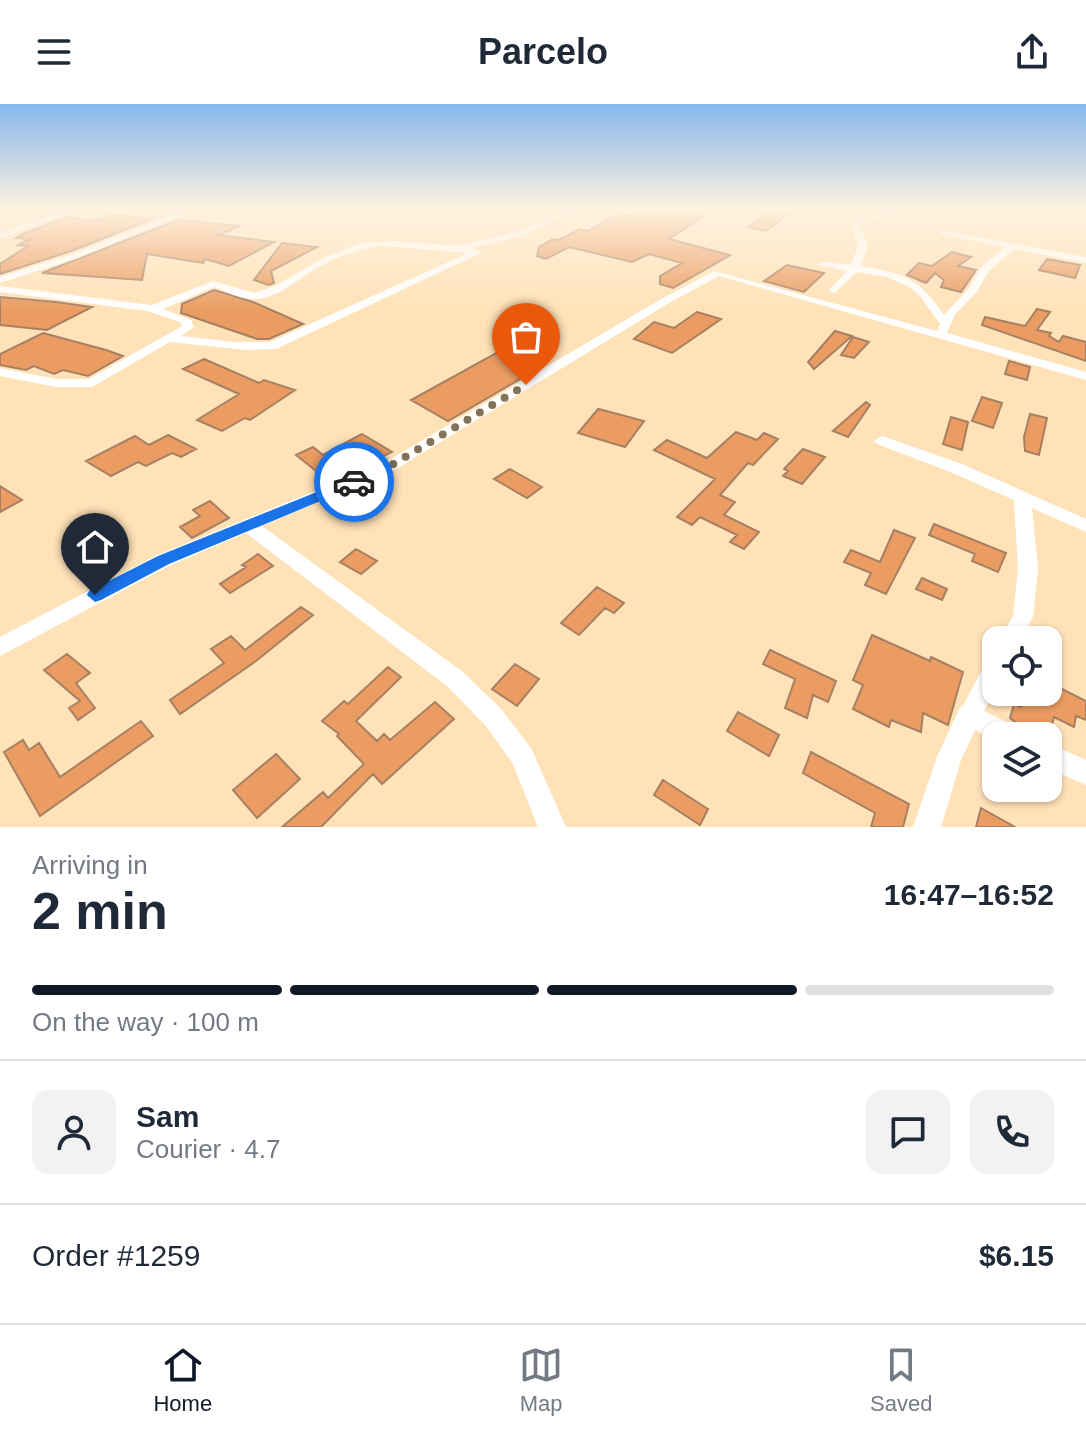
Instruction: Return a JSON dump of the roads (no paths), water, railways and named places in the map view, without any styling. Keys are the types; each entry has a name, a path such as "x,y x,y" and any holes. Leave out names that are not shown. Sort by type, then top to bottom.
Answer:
{"street":[{"path":"0,280 106,244"},
{"path":"153,309 213,284 258,296 301,277 311,268 374,244 457,248 478,254 272,346 244,348 208,340 171,339"},
{"path":"457,248 476,244"},
{"path":"834,290 853,269 862,244"},
{"path":"1006,244 1086,260"},
{"path":"943,330 950,313 972,291 985,269 1013,245"},
{"path":"823,265 906,281 924,294 943,330"},
{"path":"0,647 164,560 390,466 665,301 718,273 943,330 1086,376"},
{"path":"0,289 153,309 188,323 188,327 171,339 92,383 81,385 0,372"},
{"path":"882,441 1086,526"},
{"path":"1018,626 1023,617 1028,570 1022,497"},
{"path":"247,524 455,679 494,718 522,756 552,827"},
{"path":"927,827 949,757 982,690"},
{"path":"968,715 982,722"},
{"path":"1062,762 1086,773"}]}
